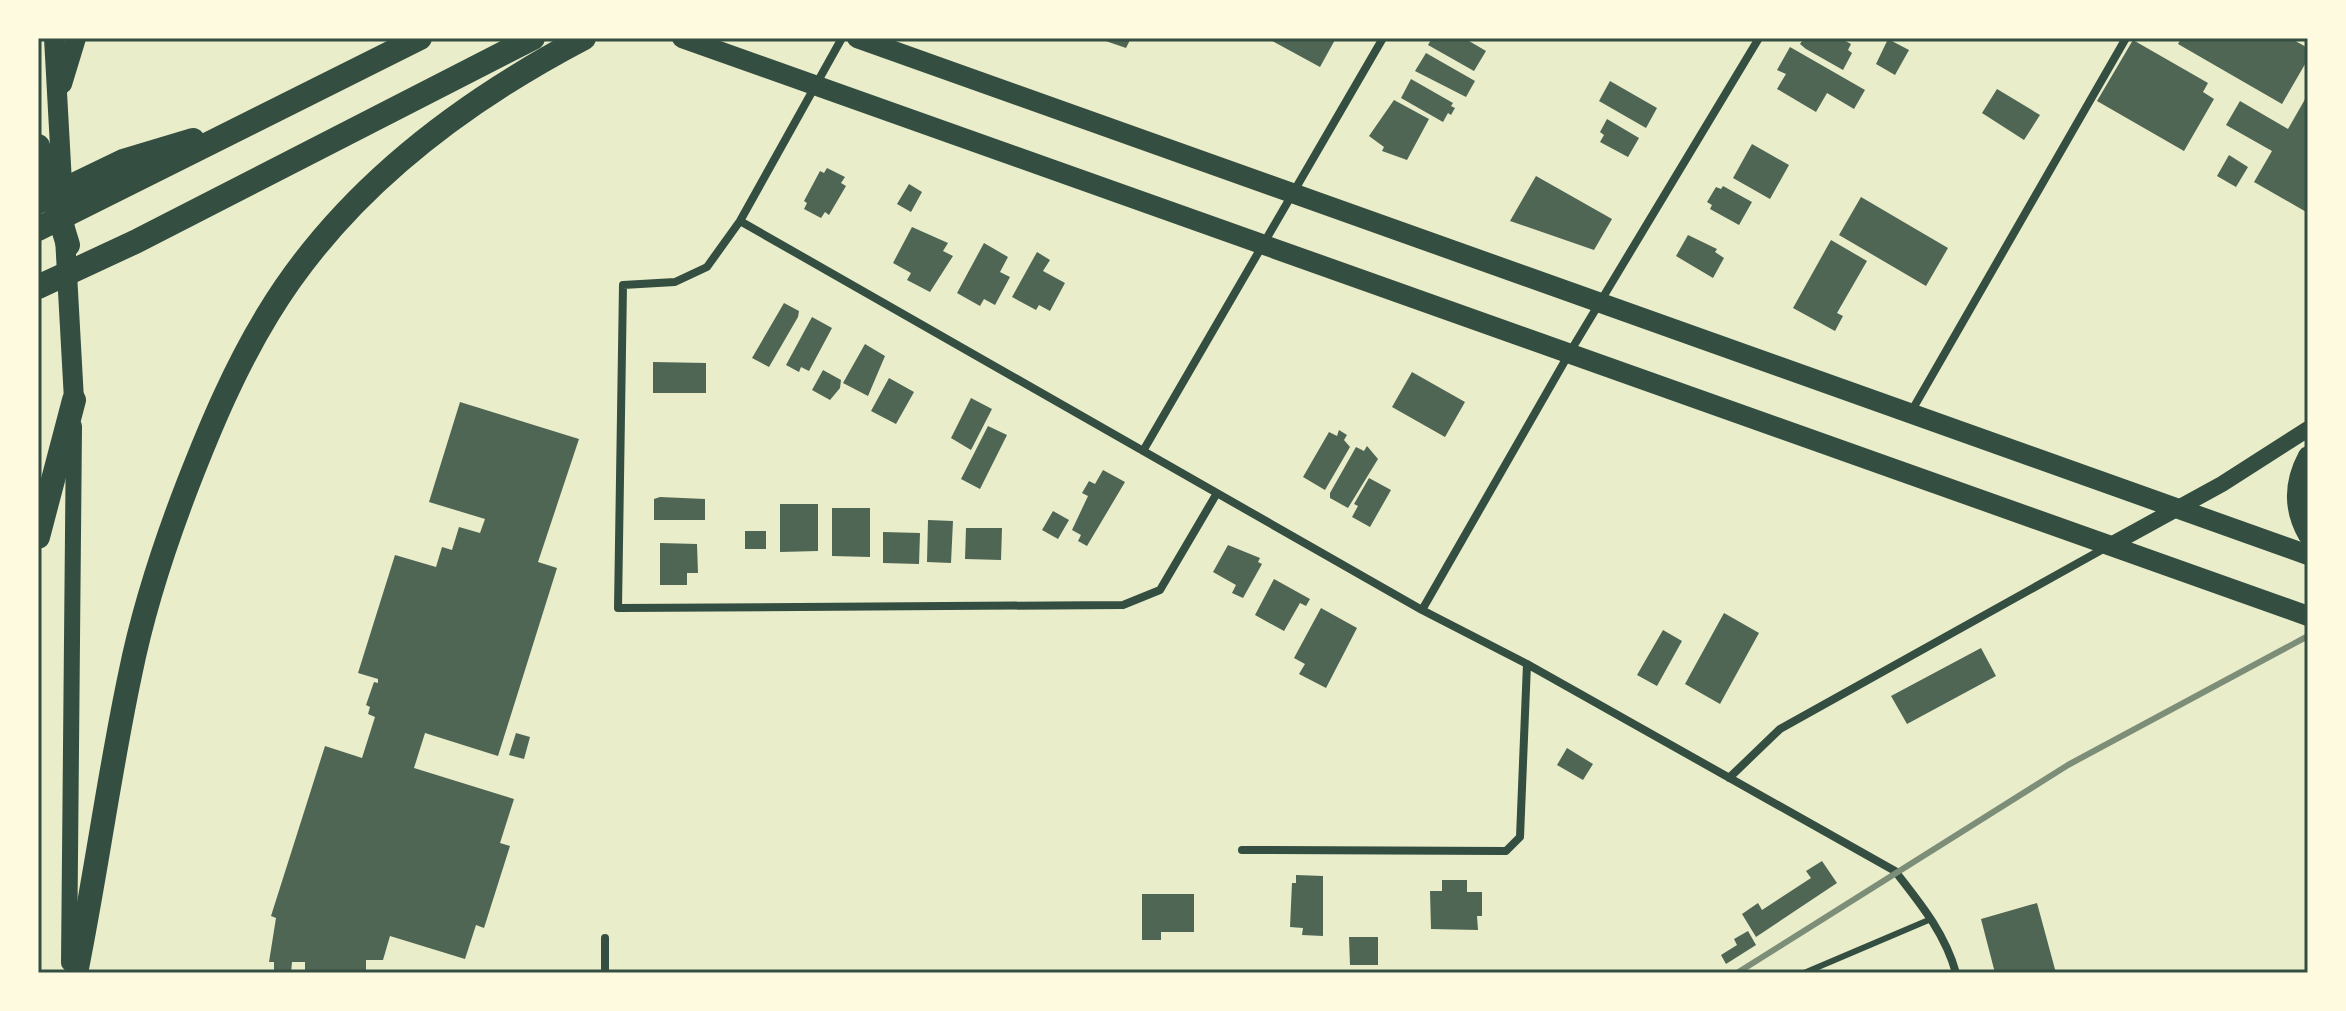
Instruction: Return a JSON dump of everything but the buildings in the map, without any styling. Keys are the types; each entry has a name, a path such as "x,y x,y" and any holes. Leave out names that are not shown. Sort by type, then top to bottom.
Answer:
{"highway":[{"path":"38,229 420,38"},
{"path":"76,973 130,672 161,559 219,404 269,312 328,235 366,195 433,132 478,99 584,38"},
{"path":"38,287 135,242 528,41"},
{"path":"38,202 123,161 260,119"},
{"path":"38,146 68,245"},
{"path":"38,537 74,400"}],"main road":[{"path":"54,38 68,245 74,400 69,973"},
{"path":"59,96 76,38"},
{"path":"682,38 2308,616"},
{"path":"857,38 2308,555"},
{"path":"2109,546 2261,461 2308,429"},
{"path":"2308,456 2296,494 2308,535"}],"street":[{"path":"842,38 740,221 707,267 675,282 623,285 618,608 1123,605 1160,590 1217,493"},
{"path":"1143,451 1383,38"},
{"path":"1422,610 1570,352 1759,38"},
{"path":"1911,413 2126,38"},
{"path":"740,221 1422,610 1527,664 1895,871 1931,919 1949,950 1956,973"},
{"path":"1729,778 1780,729 2109,546"},
{"path":"1242,850 1506,851 1520,837 1527,664"},
{"path":"605,938 605,973"}],"lane":[{"path":"1804,973 1931,919"}],"railway":[{"path":"1737,973 2068,765 2308,636"}]}
